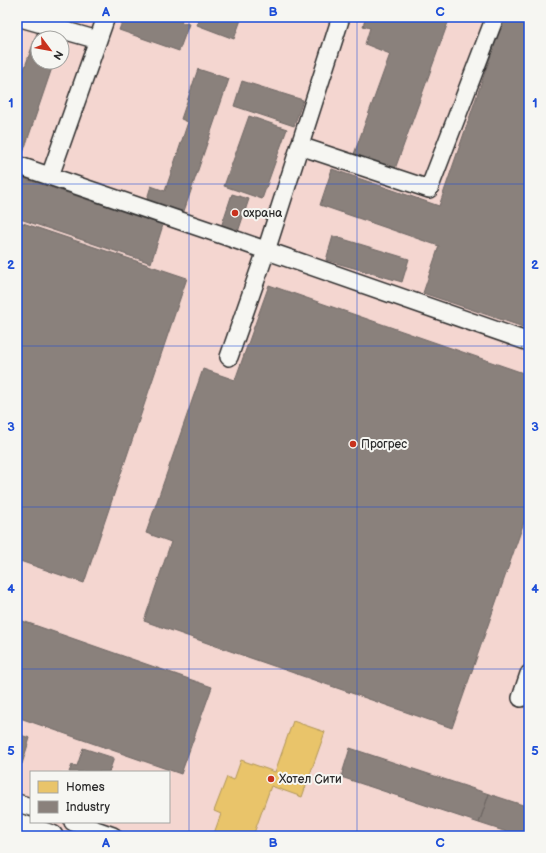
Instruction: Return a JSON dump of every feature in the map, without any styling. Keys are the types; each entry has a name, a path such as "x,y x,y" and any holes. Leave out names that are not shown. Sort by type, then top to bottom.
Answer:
{"main road":[{"path":"17,824 52,836"}],"street":[{"path":"17,17 98,40"},
{"path":"50,176 106,17"},
{"path":"230,357 266,251 341,17"},
{"path":"300,146 429,189 495,17"},
{"path":"17,165 529,342"},
{"path":"521,698 529,674"},
{"path":"17,803 30,808"},
{"path":"76,823 113,836"}],"shaded area":[{"path":"17,17 529,17 529,836 17,836"}],"building: Homes":[{"name":"Хотел Сити","path":"293,721 325,732 302,797 271,786 253,836 213,836 221,814 214,811 227,777 234,780 241,760 275,772"}],"building: Industry":[{"path":"124,17 183,17 181,22 189,24 179,51 119,30"},
{"path":"191,17 242,17 234,39 197,25 199,20"},
{"path":"366,17 450,17 395,169 354,154 390,54 365,44 370,28 363,26"},
{"path":"504,17 529,17 529,329 423,293 439,246 320,205 332,169 439,206"},
{"path":"30,53 30,70 51,70 22,156 17,154 17,89"},
{"path":"198,69 229,79 183,214 146,202 151,186 165,191 188,122 181,119"},
{"path":"242,81 303,100 294,126 234,106"},
{"path":"249,116 287,129 262,199 224,186"},
{"path":"17,176 163,225 151,263 17,218"},
{"name":"охрана","path":"232,194 249,199 238,232 221,227"},
{"path":"17,221 187,278 84,583 17,560"},
{"path":"333,236 409,259 402,282 326,260"},
{"name":"Прогрес","path":"269,285 529,375 529,508 452,728 144,621 171,542 146,533 203,369 235,380"},
{"path":"17,619 212,687 181,774 17,717"},
{"path":"17,734 30,738 22,764 17,762"},
{"path":"83,748 114,758 109,771 69,771 72,765 77,766"},
{"path":"350,748 489,794 479,823 341,777"},
{"path":"489,794 529,807 529,836 519,836 479,823"}],"place":[{"name":"охрана","path":"235,213"},
{"name":"Прогрес","path":"353,444"},
{"name":"Хотел Сити","path":"271,779"}]}
